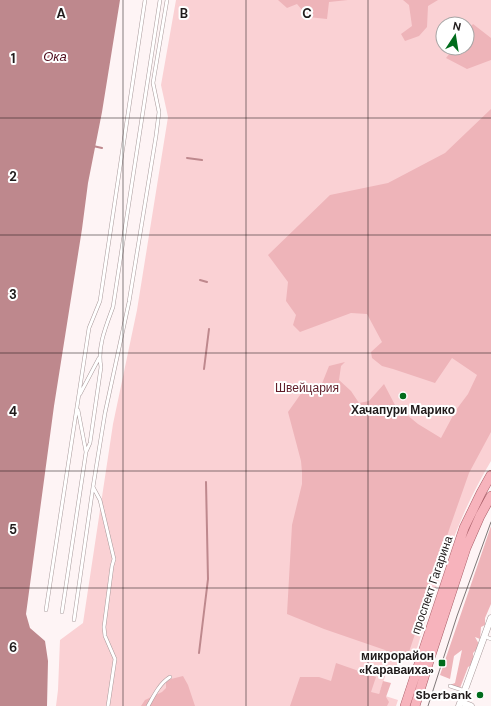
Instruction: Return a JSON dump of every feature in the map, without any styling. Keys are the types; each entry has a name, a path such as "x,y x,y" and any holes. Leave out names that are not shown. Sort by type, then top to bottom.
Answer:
{"main road":[{"name":"проспект Гагарина","path":"405,706 457,545 472,510 491,475"},
{"name":"проспект Гагарина","path":"415,706 466,548 491,496"}],"street":[{"path":"471,706 460,704 491,618"}],"lane":[{"path":"46,610 89,328 100,301 145,0"},
{"path":"79,396 99,358 105,328 113,307 160,0"},
{"path":"74,620 105,413 128,302 156,136 159,112 153,83 167,0"},
{"path":"62,612 86,452 90,442 101,367 99,358"},
{"path":"78,406 86,452"},
{"path":"93,487 100,500 114,559 104,627 105,636 115,659 108,706"},
{"path":"484,636 491,639"},
{"path":"148,706 155,693 165,680 170,677"},
{"path":"450,686 465,691"}],"green space":[{"name":"Швейцария","path":"176,0 491,0 491,461 470,500 456,531 413,661 399,659 394,673 387,671 379,694 398,700 396,706 56,706 60,640 83,623 113,424 137,310 168,117 161,85"}],"shaded area":[{"path":"278,0 348,0 329,2 327,19 308,17 297,4 287,8"},
{"path":"403,0 438,0 428,6 427,27 419,36 405,41 401,34 412,26 409,5"},
{"path":"475,26 491,38 491,60 467,69 446,58 448,56 475,56"},
{"path":"491,109 491,432 469,473 406,661 392,656 385,650 324,629 287,614 292,525 302,484 301,461 288,412 305,388 313,390 321,386 329,366 345,362 341,366 339,380 351,391 359,403 369,401 384,384 395,405 418,424 441,438 456,410 468,394 477,375 452,358 435,383 382,366 372,358 371,352 382,342 367,314 351,313 300,332 293,325 296,315 286,301 288,282 268,255 330,195 388,183 445,153"},
{"path":"491,526 491,604 485,618 485,625 481,627 480,639 475,637 480,646 473,653 474,664 468,667 460,688 450,685 455,683 462,650 454,656 450,679 440,675"},
{"path":"336,663 376,677 371,692 379,694 383,681 391,683 386,697 389,702 387,706 290,706 300,677 319,677 331,681"},
{"path":"183,676 188,685 195,706 141,706 145,700 162,692 166,688 166,682"}],"water":[{"name":"Ока","path":"0,0 120,0 102,112 88,183 54,406 26,614 30,628 45,641 48,661 47,706 0,706"}],"waterway":[{"path":"93,146 102,148"},
{"path":"187,158 202,160"},
{"path":"200,280 207,282"},
{"path":"204,369 209,329"},
{"path":"199,653 208,579 206,482"}],"tram line":[{"path":"428,706 457,616 491,522"}],"place":[{"name":"Хачапури Марико","path":"403,396"},
{"name":"микрорайон «Караваиха»","path":"442,663"},
{"name":"Sberbank","path":"480,695"}]}
